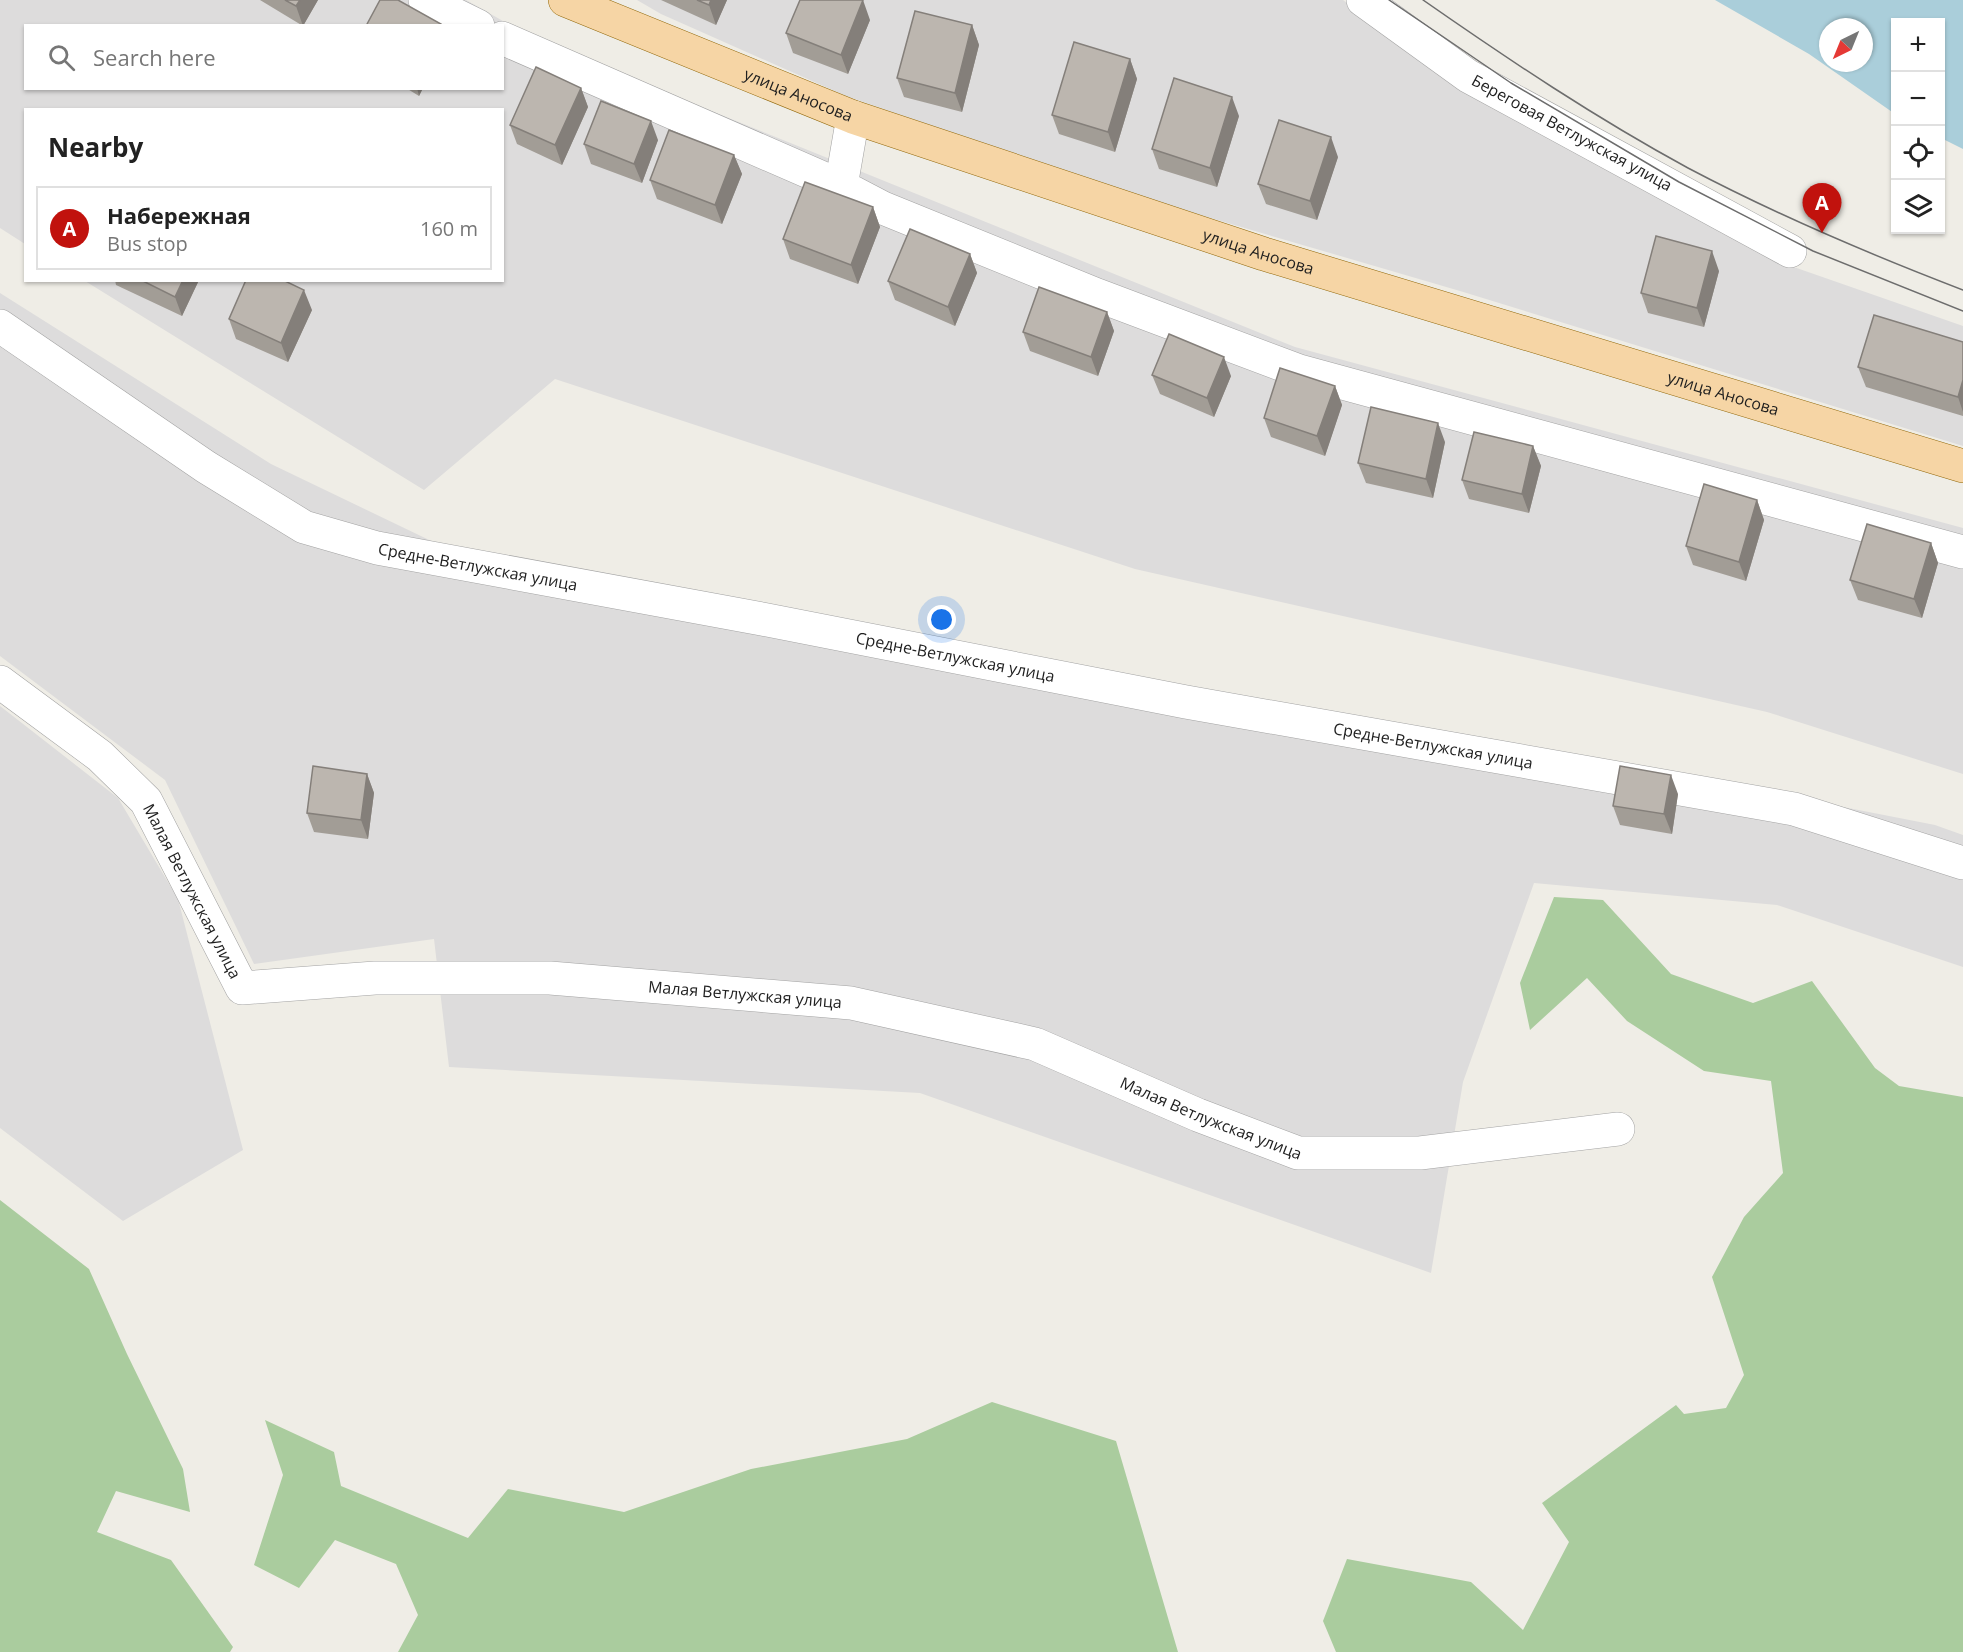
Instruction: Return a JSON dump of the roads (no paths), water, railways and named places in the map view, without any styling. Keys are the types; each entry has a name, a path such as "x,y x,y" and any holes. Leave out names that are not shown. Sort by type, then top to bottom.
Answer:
{"main road":[{"name":"улица Аносова","path":"565,0 854,117 1264,254 1963,466"}],"street":[{"path":"425,0 474,24"},
{"name":"Береговая Ветлужская улица","path":"1363,0 1468,76 1790,251"},
{"path":"504,39 841,186 883,208 1096,295 1299,371 1963,552"},
{"path":"841,186 854,117"},
{"name":"Средне-Ветлужская улица","path":"0,326 206,467 304,527 378,548 751,617 1186,702 1794,809 1963,862"},
{"name":"Малая Ветлужская улица","path":"0,682 100,756 146,801 242,987 375,978 550,978 851,1003 1035,1044 1198,1115 1298,1153 1420,1153 1618,1129"}],"water":[{"path":"1715,0 1963,0 1963,149 1945,140 1945,18 1891,18 1891,111 1835,72 1873,72 1873,18 1819,18 1819,61"}],"tram line":[{"path":"1389,0 1511,83 1679,182 1813,251 1963,311"},
{"path":"1423,0 1553,88 1688,168 1824,233 1963,290"}],"place":[{"name":"Набережная","path":"1822,233"}]}
